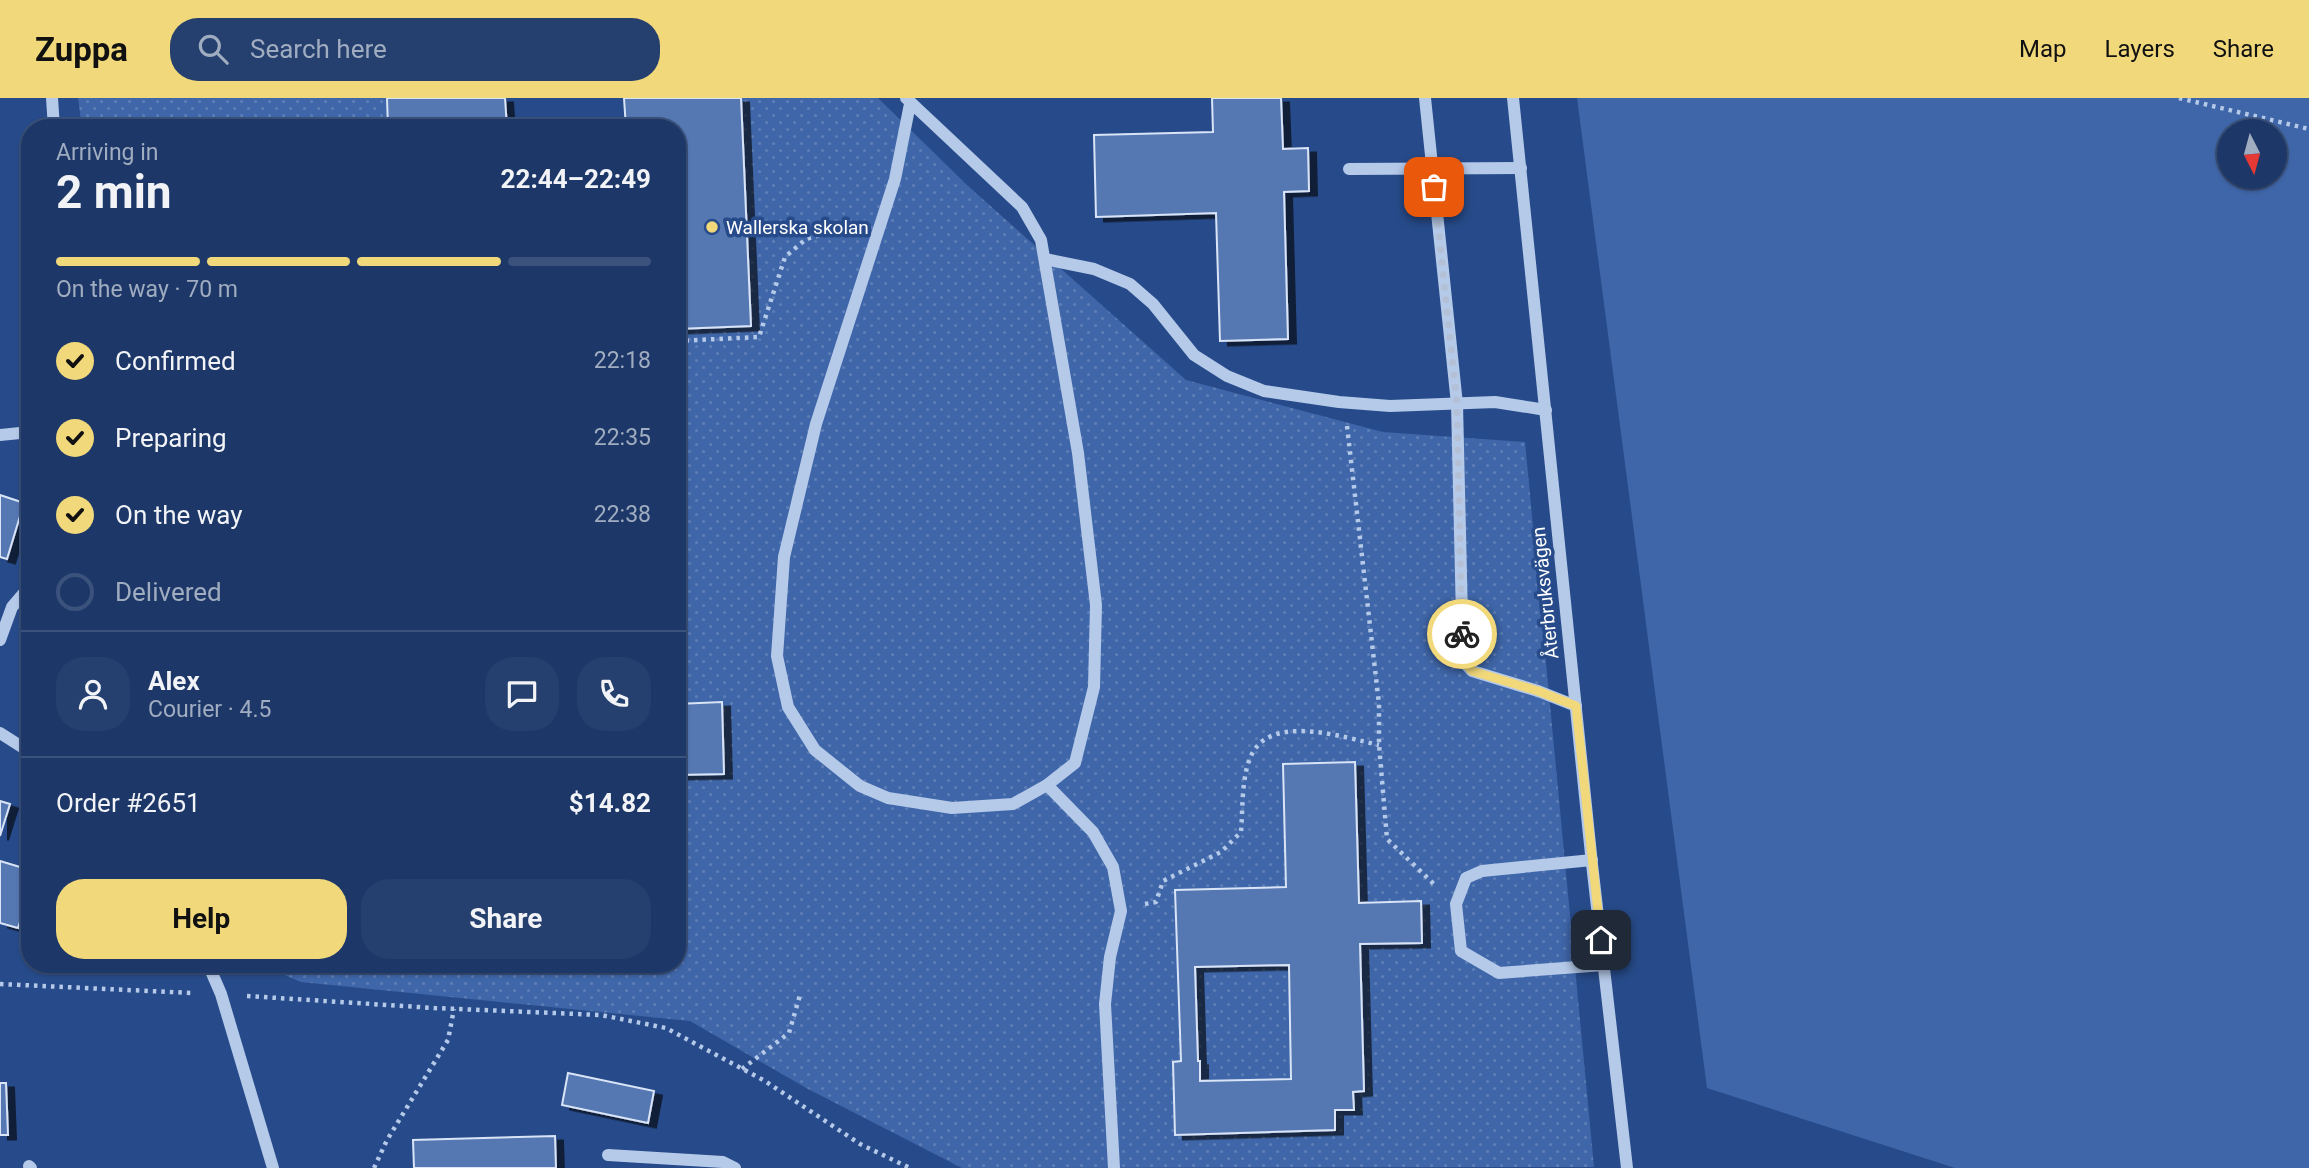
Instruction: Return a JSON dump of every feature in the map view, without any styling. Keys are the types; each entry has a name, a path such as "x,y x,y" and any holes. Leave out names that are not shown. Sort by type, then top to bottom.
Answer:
{"street":[{"path":"52,98 53,119"},
{"path":"1424,98 1457,404 1463,661 1472,671 1576,706"},
{"name":"Återbruksvägen","path":"1513,98 1592,860 1627,1168"},
{"path":"908,101 1022,207 1041,240 1078,453 1097,605 1094,687 1075,763 1047,785 1013,804 952,808 888,798 860,786 815,750 788,707 777,656 784,557 816,424 895,179 908,101"},
{"path":"1349,169 1521,168"},
{"path":"1045,259 1094,270 1130,284 1153,304 1194,355 1227,376 1265,391 1344,403 1390,406 1495,402 1546,410"},
{"path":"0,435 21,433"},
{"path":"0,640 12,607 21,596"},
{"path":"0,733 21,746"},
{"path":"1047,785 1093,832 1113,867 1121,911 1110,957 1105,1004 1114,1168"},
{"path":"1592,860 1482,871 1466,878 1456,904 1461,951 1499,973 1604,965"},
{"path":"212,973 221,994 273,1168"},
{"path":"608,1156 723,1162 735,1168"}],"path":[{"path":"2179,98 2309,129"},
{"path":"686,341 759,337 785,257 806,239 839,230 878,232"},
{"path":"1344,403 1379,704 1379,746 1387,839 1456,904"},
{"path":"1121,911 1156,902 1163,881 1221,852 1241,831 1244,783 1253,751 1274,734 1311,730 1379,746"},
{"path":"0,985 601,1015 666,1028 765,1082 860,1144 910,1168"},
{"path":"742,1069 789,1033 800,995"},
{"path":"374,1168 387,1140 448,1040 454,1009"}],"shaded area":[{"path":"78,98 387,98 388,119 81,119"},
{"path":"741,98 878,98 968,186 1186,380 1383,432 1525,442 1594,1167 962,1168 808,1089 690,1021 301,982 280,973 686,973 686,329 751,326"},
{"path":"1577,98 2309,98 2309,1168 1955,1168 1707,1088"}],"building":[{"path":"387,98 505,98 506,119 388,119"},
{"name":"Wallerska skolan","path":"624,98 741,98 751,326 686,329 686,119 625,119"},
{"path":"1212,98 1281,98 1283,149 1308,148 1309,191 1284,192 1288,339 1220,341 1216,213 1096,217 1094,135 1213,132"},
{"path":"0,495 21,502 21,513 7,559 0,557"},
{"path":"722,702 724,774 686,775 686,704"},
{"path":"1355,762 1359,903 1421,901 1422,943 1360,944 1364,1091 1353,1092 1354,1110 1335,1110 1335,1130 1175,1135 1173,1062 1181,1061 1175,890 1286,887 1283,764","holes":["1289,965 1291,1079 1200,1081 1195,967"]},
{"path":"0,801 10,804 0,836"},
{"path":"0,861 21,867 21,919 18,928 0,923"},
{"path":"568,1073 654,1091 648,1123 562,1105"},
{"path":"0,1083 6,1083 8,1135 0,1135"},
{"path":"555,1136 556,1168 414,1168 413,1140"}],"way so far":[{"path":"1434,187 1457,404 1462,634"}],"place":[{"name":"Wallerska skolan","path":"712,227"}],"route":[{"path":"1462,634 1463,661 1472,671 1576,706 1601,940"}]}
